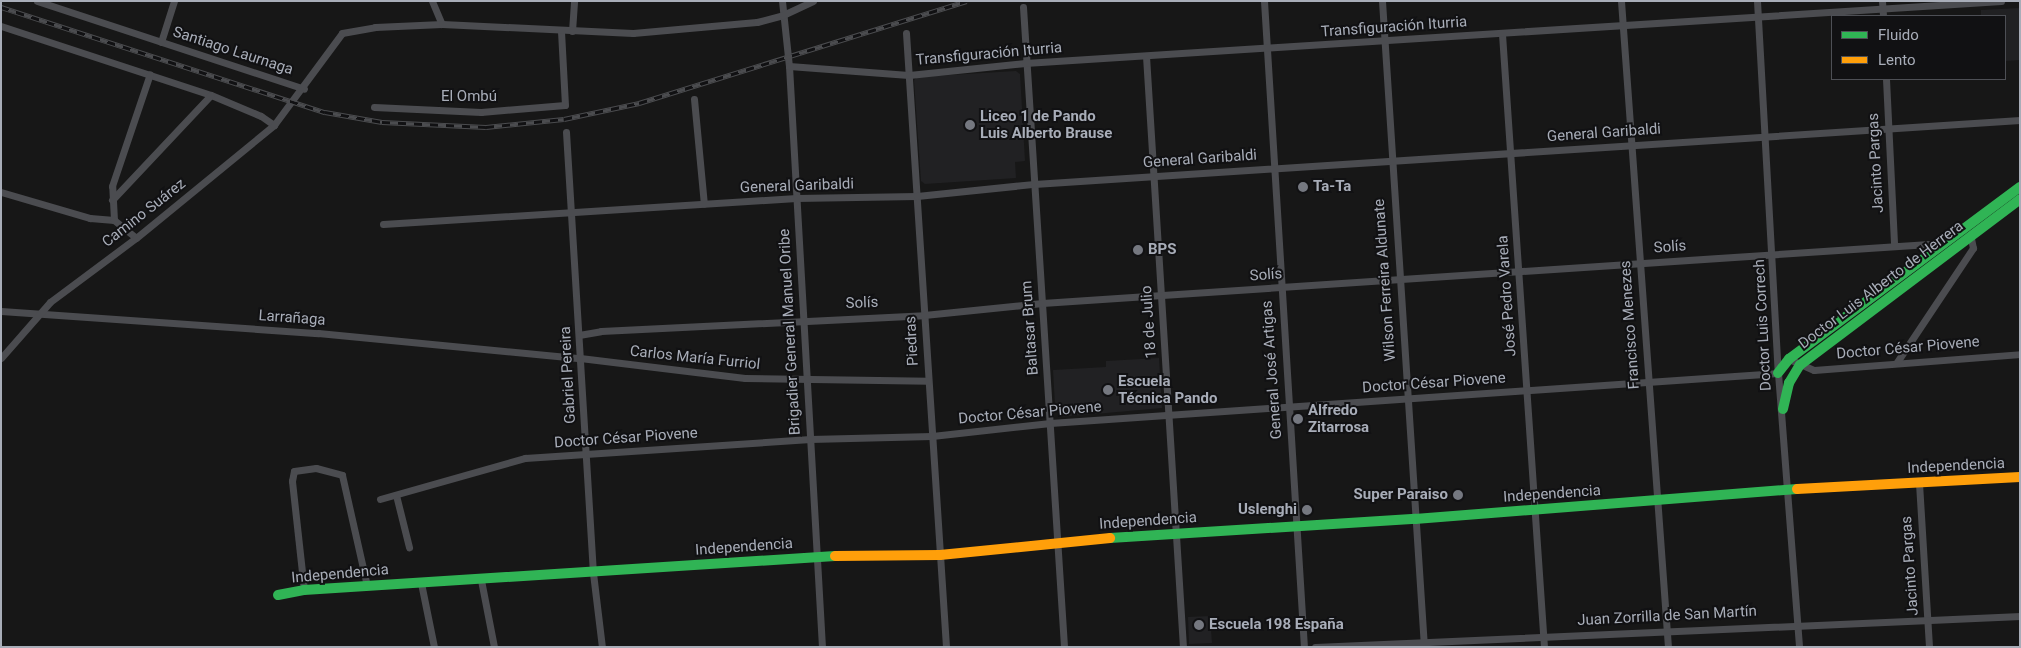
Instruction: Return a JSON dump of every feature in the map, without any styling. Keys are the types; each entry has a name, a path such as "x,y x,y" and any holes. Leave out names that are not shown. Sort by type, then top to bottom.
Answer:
{"street":[{"name":"Santiago Laurnaga","path":"37,1 304,89 342,34 375,27 442,24 633,34 757,22 783,15 812,1"},
{"path":"161,42 174,1"},
{"path":"572,31 574,1"},
{"name":"Brigadier General Manuel Oribe","path":"782,1 804,319 822,647"},
{"name":"General José Artigas","path":"1264,1 1280,288 1304,647"},
{"name":"Wilson Ferreira Aldunate","path":"1382,1 1424,644"},
{"name":"Francisco Menezes","path":"1620,1 1668,647"},
{"name":"Doctor Luis Correch","path":"1758,1 1778,373 1790,489 1799,647"},
{"name":"Transfiguración Iturria","path":"788,66 910,74 1025,63 1622,26 1883,5 2001,1"},
{"path":"434,3 442,24"},
{"name":"Baltasar Brum","path":"1024,7 1025,63 1064,647"},
{"path":"1,26 211,95 261,116 274,126"},
{"name":"El Ombú","path":"374,106 481,112 565,105 561,30"},
{"name":"Piedras","path":"906,34 946,647"},
{"name":"José Pedro Varela","path":"1502,34 1520,271 1526,390 1544,647"},
{"name":"18 de Julio","path":"1146,56 1183,647"},
{"path":"114,220 112,186 150,74"},
{"name":"Jacinto Pargas","path":"1886,80 1894,245"},
{"name":"Camino Suárez","path":"1,358 35,315 136,238 274,126 304,89"},
{"path":"112,200 211,95"},
{"path":"694,99 704,204"},
{"name":"General Garibaldi","path":"383,224 796,198 917,196 1034,184 2020,120"},
{"name":"Gabriel Pereira","path":"566,132 580,335 593,573 602,647"},
{"name":"Doctor Luis Alberto de Herrera","path":"1968,232 2020,187"},
{"path":"1,192 90,218 114,220 136,238"},
{"name":"Doctor Luis Alberto de Herrera","path":"1778,373 1789,359 1968,232 2020,199"},
{"path":"1897,362 1973,248 1968,232"},
{"name":"Solís","path":"580,335 600,331 804,319 924,315 1042,303 1894,245 1948,246"},
{"name":"Doctor Luis Alberto de Herrera","path":"1783,409 1789,383 1800,365 1948,246"},
{"name":"Larrañaga","path":"1,311 35,315 318,333 580,358"},
{"name":"Doctor César Piovene","path":"1789,359 1814,370 1897,362 2020,354"},
{"name":"Carlos María Furriol","path":"580,358 745,378 928,381"},
{"path":"1778,373 1789,383"},
{"name":"Doctor César Piovene","path":"380,499 515,460 810,439 932,436 1050,423 1778,373"},
{"path":"304,590 292,480 294,471 316,468 342,475 367,586"},
{"name":"Independencia","path":"278,596 304,590 593,573 817,556 940,555 1057,542 1416,519 1790,489 2020,477"},
{"name":"Jacinto Pargas","path":"1919,483 1930,647"},
{"path":"396,495 409,547"},
{"path":"481,580 494,647"},
{"path":"421,583 434,647"},
{"name":"Juan Zorrilla de San Martín","path":"1315,647 1424,644 1667,630 2020,616"}],"shaded area":[{"path":"2020,8 2020,60 2006,61 2006,15 1981,15 1981,10"},
{"name":"Liceo 1 de Pando Luis Alberto Brause","path":"1016,71 1020,74 1025,161 1015,162 1016,178 925,184 921,181 914,80 917,77"},
{"name":"Escuela Técnica Pando","path":"1159,358 1162,408 1061,417 1060,405 1055,405 1053,370 1106,367 1106,361"},
{"name":"Escuela 198 España","path":"1210,616 1212,643 1189,644 1188,617"}],"railway":[{"path":"1,7 325,112 382,122 486,127 564,119 639,103 967,1"}],"traffic: fast":[{"path":"1778,373 1789,359 2020,187"},
{"path":"1783,409 1789,383 1800,365 2020,199"},
{"path":"1110,538 1415,519 1797,489"},
{"path":"278,595 304,590 835,556"}],"traffic: slow":[{"path":"1797,489 2020,477"},
{"path":"835,556 940,555 1110,538"}],"place":[{"name":"Liceo 1 de Pando Luis Alberto Brause","path":"970,125"},
{"name":"Ta-Ta","path":"1303,187"},
{"name":"BPS","path":"1138,250"},
{"name":"Escuela Técnica Pando","path":"1108,390"},
{"name":"Alfredo Zitarrosa","path":"1298,419"},
{"name":"Super Paraiso","path":"1458,495"},
{"name":"Uslenghi","path":"1307,510"},
{"name":"Escuela 198 España","path":"1199,625"}]}
